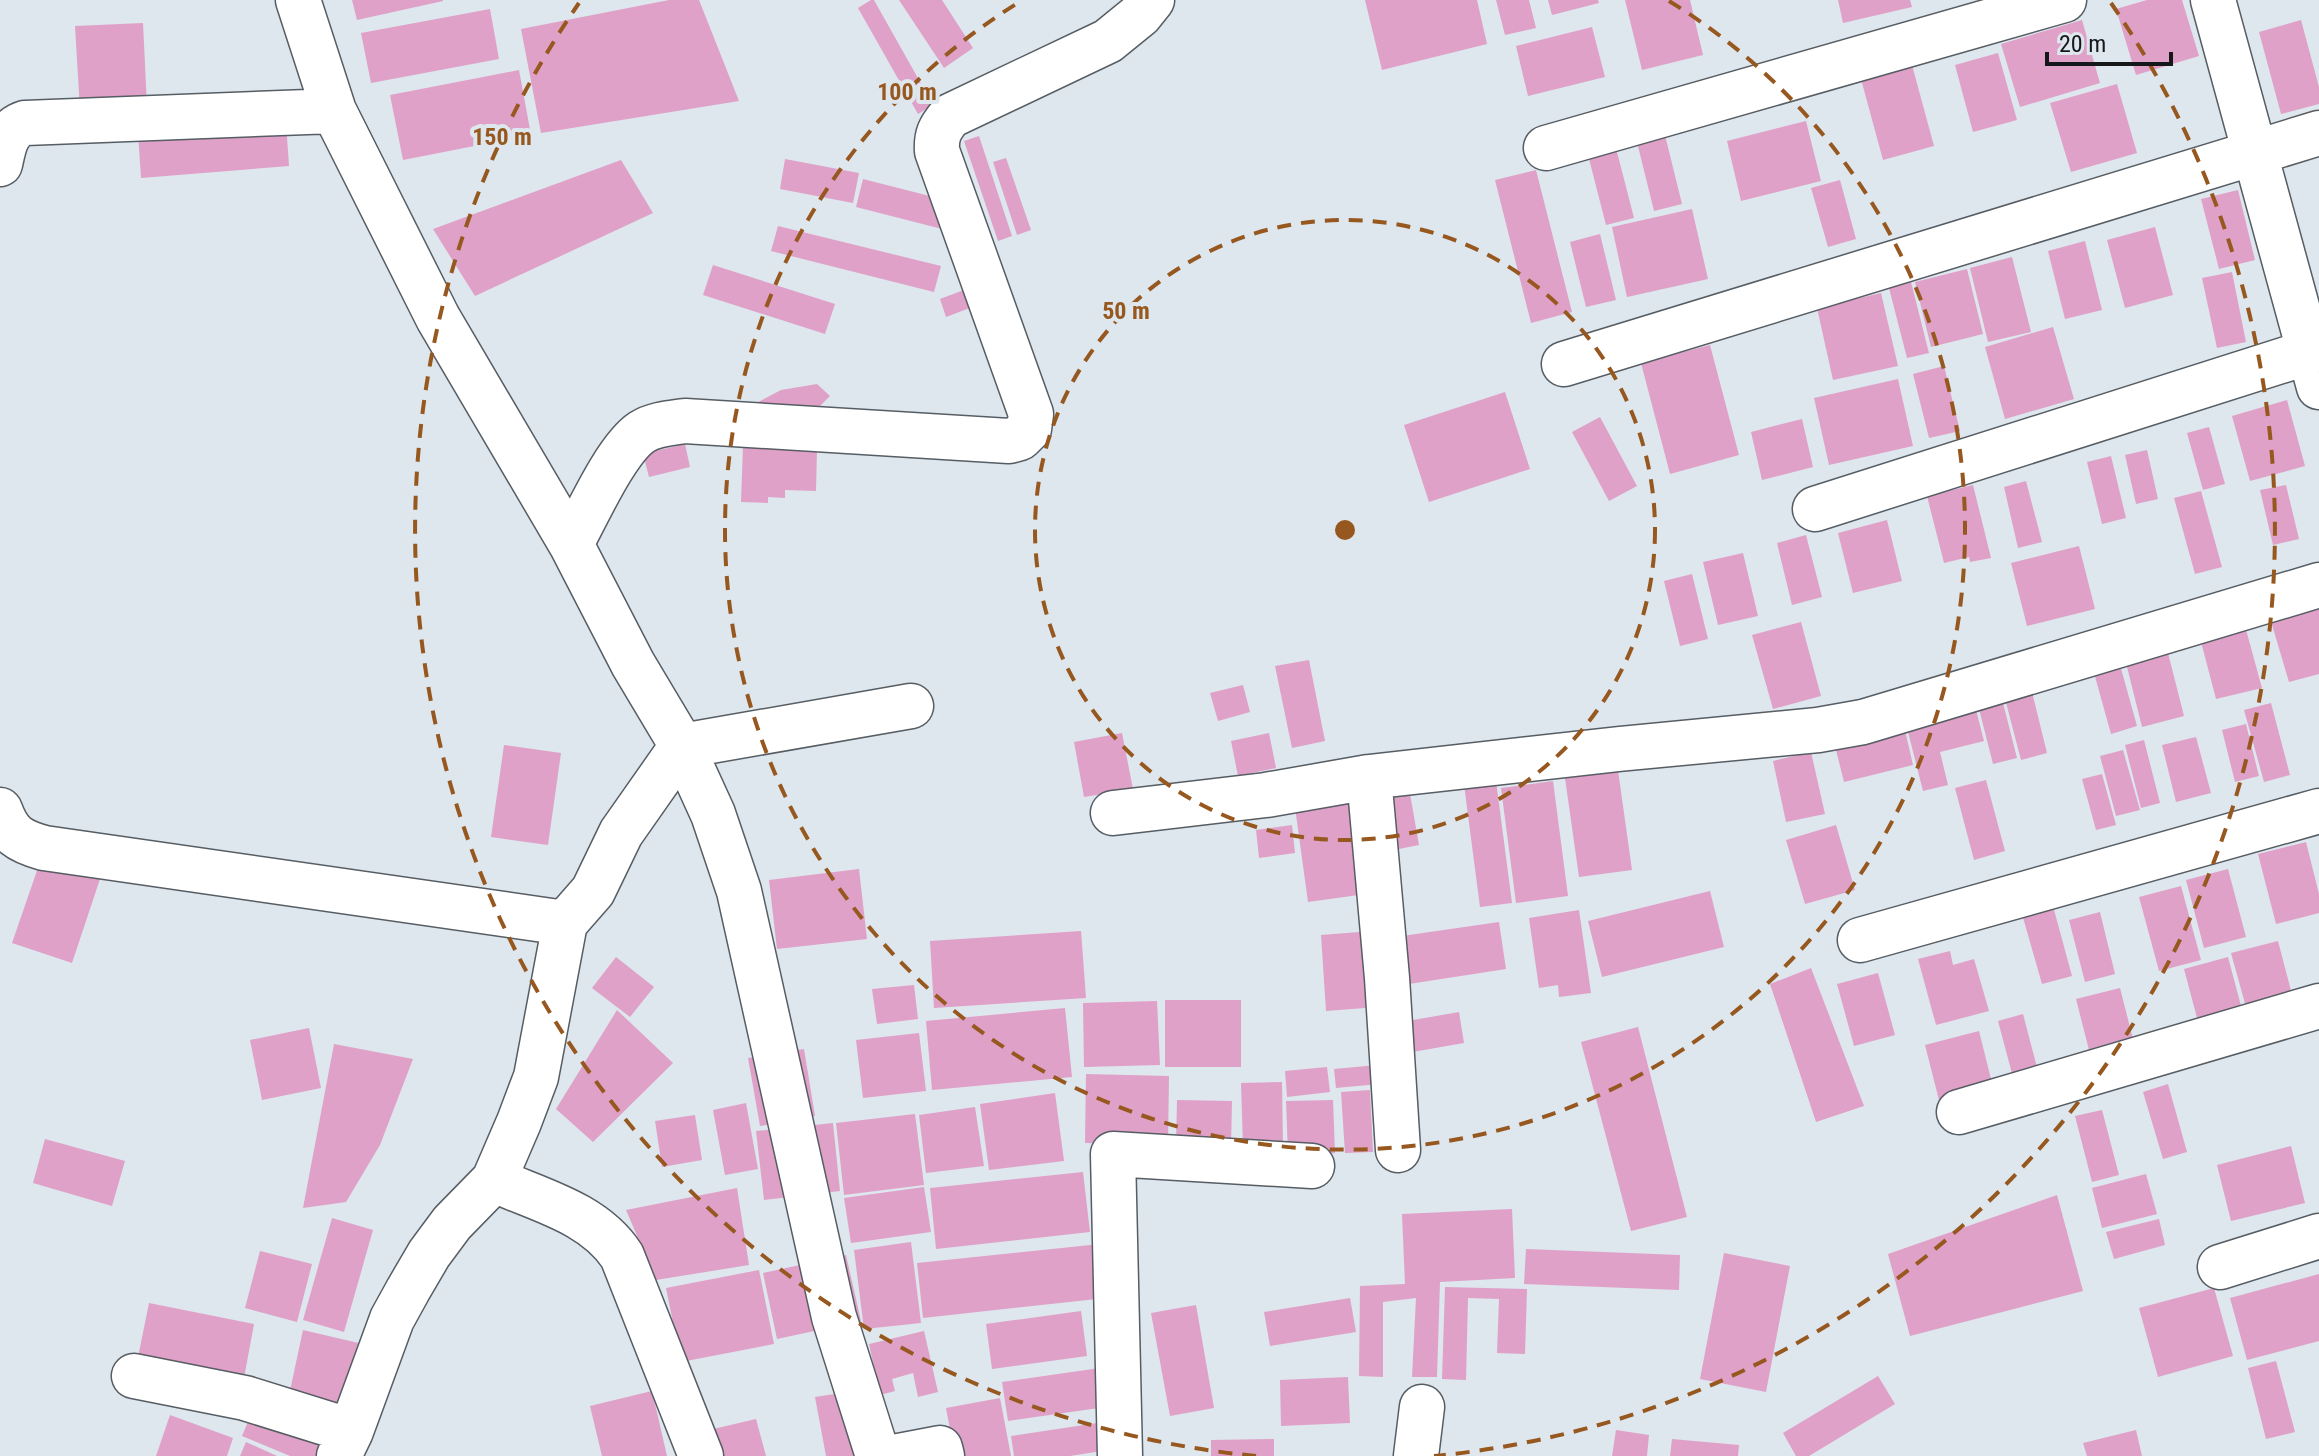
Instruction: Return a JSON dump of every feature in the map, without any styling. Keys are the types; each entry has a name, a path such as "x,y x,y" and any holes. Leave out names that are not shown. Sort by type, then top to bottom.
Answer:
{"street":[{"path":"298,0 334,111 438,318 571,544 633,664 682,746 713,814 739,891 834,1317 878,1456"},
{"path":"571,544 626,445 644,430 662,425 685,421 1009,441 1020,438 1029,429 1031,414 937,151 936,138 950,116 1108,41 1140,15 1152,0"},
{"path":"1546,148 2064,0"},
{"path":"1815,509 2314,369 2213,0"},
{"path":"0,164 8,134 15,126 25,123 334,111"},
{"path":"1564,364 2319,133"},
{"path":"1113,813 1266,795 1369,777 1818,730 1863,722 2319,585"},
{"path":"134,1376 245,1398 345,1444 392,1319 408,1290 452,1223 494,1180 536,1077 565,923 593,891 621,833 682,746 911,706"},
{"path":"1369,777 1398,1150"},
{"path":"1860,940 2319,811"},
{"path":"2,828 44,848 565,923"},
{"path":"1959,1112 2319,1006"},
{"path":"1120,1456 1113,1154 1312,1166"},
{"path":"494,1180 585,1220 613,1242 622,1256 701,1456"},
{"path":"2220,1267 2319,1236"},
{"path":"1416,1456 1422,1407"},
{"path":"898,1456 940,1448 942,1456"}],"building":[{"path":"352,0 443,0 443,1 357,20"},
{"path":"669,0 699,0 739,101 541,133 521,29"},
{"path":"874,0 933,105 918,114 858,8"},
{"path":"899,0 942,0 973,48 944,68"},
{"path":"1365,0 1477,0 1487,44 1382,70"},
{"path":"1496,0 1529,0 1536,28 1505,35"},
{"path":"1548,0 1598,0 1599,3 1552,15"},
{"path":"1625,0 1690,0 1703,55 1642,70"},
{"path":"1838,0 1910,0 1912,7 1843,23"},
{"path":"2147,0 2182,0 2199,56 2136,75 2116,9"},
{"path":"490,9 499,59 371,83 361,33"},
{"path":"2082,20 2100,83 2020,107 2001,44"},
{"path":"2301,20 2319,87 2319,104 2281,114 2259,32"},
{"path":"143,23 147,106 80,110 75,26"},
{"path":"1592,27 1605,77 1528,96 1516,46"},
{"path":"1998,53 2017,120 1973,132 1955,65"},
{"path":"1912,65 1934,146 1883,160 1861,79"},
{"path":"519,70 531,135 403,160 390,95"},
{"path":"2117,84 2137,153 2071,172 2050,103"},
{"path":"1806,121 1821,181 1741,201 1727,141"},
{"path":"286,122 289,166 141,178 138,133"},
{"path":"1663,127 1682,204 1654,211 1635,134"},
{"path":"979,136 1012,236 998,241 964,141"},
{"path":"1616,148 1634,218 1606,225 1588,155"},
{"path":"1006,158 1031,230 1017,235 993,162"},
{"path":"785,159 859,173 853,203 780,189"},
{"path":"621,160 653,213 475,296 433,229"},
{"path":"1536,170 1572,312 1531,323 1495,180"},
{"path":"863,179 953,202 946,230 856,207"},
{"path":"1840,180 1856,239 1828,247 1811,188"},
{"path":"2238,190 2255,260 2219,269 2201,199"},
{"path":"1692,209 1708,279 1627,297 1612,227"},
{"path":"778,226 941,266 934,292 771,251"},
{"path":"2155,227 2173,295 2125,308 2107,240"},
{"path":"1600,234 1616,300 1586,307 1570,242"},
{"path":"2085,241 2102,310 2065,319 2048,251"},
{"path":"2012,257 2031,332 1988,342 1970,268"},
{"path":"713,265 835,304 825,334 703,295"},
{"path":"1967,269 1983,334 1931,347 1915,282"},
{"path":"2232,272 2246,342 2217,348 2202,278"},
{"path":"1911,282 1929,353 1907,358 1889,288"},
{"path":"977,285 983,303 946,317 940,299"},
{"path":"1881,293 1898,366 1833,380 1817,308"},
{"path":"2053,327 2074,399 2005,419 1985,347"},
{"path":"1710,345 1739,455 1670,474 1641,363"},
{"path":"1944,366 1960,431 1929,438 1913,374"},
{"path":"1898,379 1913,446 1829,465 1814,398"},
{"path":"817,384 830,396 800,426 739,412 781,390"},
{"path":"1505,392 1530,469 1429,502 1404,425"},
{"path":"2287,400 2305,466 2250,481 2232,416"},
{"path":"1600,417 1637,486 1609,501 1572,432"},
{"path":"1802,419 1813,467 1762,480 1751,432"},
{"path":"2209,427 2225,484 2203,490 2187,433"},
{"path":"685,444 690,467 649,477 643,454"},
{"path":"743,446 817,449 816,491 785,490 785,498 768,497 768,503 741,502"},
{"path":"2147,450 2158,499 2136,504 2125,455"},
{"path":"2111,456 2126,518 2102,524 2087,462"},
{"path":"2026,481 2042,542 2018,548 2004,487"},
{"path":"1973,485 1991,558 1970,562 1969,557 1944,563 1927,496"},
{"path":"2286,485 2299,539 2273,545 2260,490"},
{"path":"2201,491 2222,567 2195,574 2174,498"},
{"path":"1887,520 1902,581 1853,593 1838,533"},
{"path":"1806,535 1822,597 1792,605 1777,543"},
{"path":"2079,546 2095,609 2027,626 2011,563"},
{"path":"1743,553 1758,616 1718,625 1703,562"},
{"path":"1692,574 1708,639 1680,646 1664,581"},
{"path":"2319,604 2319,674 2289,682 2270,618"},
{"path":"1801,622 1821,696 1773,709 1752,635"},
{"path":"2245,626 2262,688 2216,699 2200,638"},
{"path":"2167,649 2184,716 2142,727 2125,659"},
{"path":"2117,654 2137,726 2111,734 2091,662"},
{"path":"1309,660 1325,741 1292,748 1275,666"},
{"path":"1243,685 1250,712 1218,721 1210,693"},
{"path":"2031,688 2047,753 2021,760 2004,695"},
{"path":"2001,695 2017,758 1993,764 1977,701"},
{"path":"2271,703 2290,775 2264,782 2244,710"},
{"path":"1976,710 1984,741 1940,752 1948,785 1923,791 1905,720"},
{"path":"2246,724 2259,776 2235,782 2222,730"},
{"path":"1904,726 1913,765 1844,782 1834,742"},
{"path":"1122,733 1133,789 1084,797 1074,742"},
{"path":"1269,733 1276,768 1238,776 1231,741"},
{"path":"2196,737 2211,793 2176,802 2162,745"},
{"path":"2144,740 2160,803 2141,808 2125,745"},
{"path":"504,745 561,753 548,845 491,837"},
{"path":"2123,750 2140,810 2116,816 2100,756"},
{"path":"1811,752 1825,814 1786,822 1773,761"},
{"path":"1617,763 1632,870 1579,877 1564,771"},
{"path":"1495,773 1512,903 1480,907 1463,777"},
{"path":"2102,774 2116,825 2096,830 2082,779"},
{"path":"1986,780 2005,851 1974,860 1955,788"},
{"path":"1553,781 1568,896 1516,903 1501,788"},
{"path":"1409,788 1419,845 1389,851 1379,793"},
{"path":"1359,791 1373,893 1308,902 1294,800"},
{"path":"1292,825 1295,853 1259,858 1256,830"},
{"path":"1836,825 1855,890 1805,904 1786,840"},
{"path":"2306,842 2319,894 2319,913 2276,924 2258,854"},
{"path":"41,859 100,879 72,963 12,943"},
{"path":"859,869 867,939 777,949 769,880"},
{"path":"2228,869 2246,937 2204,948 2186,880"},
{"path":"2181,886 2201,960 2159,971 2139,897"},
{"path":"1710,891 1724,947 1602,977 1588,921"},
{"path":"2053,906 2072,976 2042,984 2022,914"},
{"path":"1579,910 1591,993 1559,997 1558,985 1539,988 1529,918"},
{"path":"2100,912 2115,974 2085,982 2069,920"},
{"path":"1499,922 1506,969 1409,984 1402,936"},
{"path":"1081,931 1086,998 934,1008 930,941"},
{"path":"1372,931 1378,1007 1326,1011 1321,935"},
{"path":"2278,941 2295,1006 2249,1018 2231,953"},
{"path":"1950,951 1953,965 1974,959 1989,1011 1936,1025 1918,959"},
{"path":"616,957 654,987 630,1017 592,988"},
{"path":"2228,957 2244,1017 2200,1029 2184,969"},
{"path":"1811,968 1864,1106 1816,1122 1770,984"},
{"path":"1878,973 1895,1035 1854,1046 1837,984"},
{"path":"914,985 918,1019 877,1024 872,989"},
{"path":"2120,988 2134,1043 2090,1054 2076,999"},
{"path":"1165,1000 1241,1000 1241,1067 1165,1067"},
{"path":"1157,1001 1160,1065 1084,1067 1083,1003"},
{"path":"1065,1008 1072,1077 932,1090 926,1021"},
{"path":"617,1010 673,1063 593,1142 556,1109"},
{"path":"1459,1012 1464,1043 1401,1054 1396,1023"},
{"path":"2023,1014 2039,1075 2014,1081 1998,1021"},
{"path":"1638,1027 1687,1217 1631,1231 1581,1042"},
{"path":"309,1028 321,1088 262,1100 250,1040"},
{"path":"1979,1031 1995,1095 1941,1108 1925,1045"},
{"path":"919,1033 926,1091 863,1098 856,1040"},
{"path":"334,1044 413,1059 380,1145 346,1202 303,1208"},
{"path":"804,1049 815,1116 760,1126 748,1058"},
{"path":"1377,1065 1379,1084 1336,1088 1334,1069"},
{"path":"1327,1067 1330,1092 1287,1097 1285,1071"},
{"path":"1086,1074 1169,1076 1168,1145 1085,1143"},
{"path":"1282,1082 1283,1147 1243,1147 1241,1083"},
{"path":"2168,1084 2187,1152 2163,1159 2143,1092"},
{"path":"1370,1090 1373,1152 1345,1153 1341,1092"},
{"path":"1055,1093 1064,1161 989,1170 980,1104"},
{"path":"1177,1100 1232,1101 1231,1148 1176,1146"},
{"path":"1333,1100 1335,1153 1288,1155 1286,1101"},
{"path":"746,1103 758,1169 725,1175 713,1110"},
{"path":"975,1107 984,1166 926,1173 919,1115"},
{"path":"2102,1110 2119,1175 2092,1182 2075,1116"},
{"path":"915,1114 924,1185 844,1195 836,1123"},
{"path":"695,1115 702,1160 662,1167 655,1121"},
{"path":"833,1123 840,1191 764,1200 756,1131"},
{"path":"45,1139 125,1161 112,1206 33,1183"},
{"path":"2291,1146 2305,1203 2231,1221 2217,1165"},
{"path":"1083,1172 1090,1232 936,1249 930,1188"},
{"path":"2146,1174 2157,1214 2102,1228 2092,1188"},
{"path":"924,1187 931,1232 851,1243 844,1198"},
{"path":"737,1188 749,1265 656,1280 626,1210"},
{"path":"2057,1195 2083,1291 1910,1336 1888,1254"},
{"path":"1512,1209 1515,1278 1440,1282 1437,1377 1412,1377 1416,1298 1383,1302 1383,1377 1359,1376 1360,1286 1405,1284 1402,1214"},
{"path":"332,1218 373,1230 344,1332 303,1320"},
{"path":"2159,1219 2165,1245 2114,1259 2106,1232"},
{"path":"911,1242 921,1323 864,1329 854,1250"},
{"path":"1100,1244 1106,1298 923,1318 917,1263"},
{"path":"1526,1249 1680,1255 1679,1290 1524,1284"},
{"path":"260,1251 312,1264 297,1322 245,1308"},
{"path":"1724,1253 1790,1266 1766,1392 1700,1379"},
{"path":"846,1255 861,1321 777,1339 763,1273"},
{"path":"759,1270 774,1344 681,1362 666,1288"},
{"path":"2319,1274 2319,1341 2247,1360 2230,1298"},
{"path":"1445,1287 1527,1289 1525,1354 1497,1353 1499,1299 1468,1298 1466,1380 1442,1379"},
{"path":"2214,1288 2233,1356 2158,1377 2139,1308"},
{"path":"1350,1298 1356,1332 1270,1346 1264,1312"},
{"path":"149,1303 254,1324 242,1389 136,1367"},
{"path":"1196,1305 1214,1408 1170,1416 1151,1313"},
{"path":"1081,1311 1087,1356 992,1369 986,1324"},
{"path":"303,1330 367,1345 351,1415 288,1400"},
{"path":"924,1331 938,1392 918,1397 913,1373 892,1379 895,1391 880,1395 869,1344"},
{"path":"2276,1361 2295,1432 2266,1439 2248,1368"},
{"path":"1100,1368 1106,1407 1008,1421 1002,1382"},
{"path":"1878,1376 1895,1404 1809,1456 1796,1456 1783,1433"},
{"path":"1348,1377 1350,1423 1281,1426 1280,1380"},
{"path":"652,1391 667,1456 602,1456 590,1406"},
{"path":"854,1391 858,1456 826,1456 815,1397"},
{"path":"1000,1398 1011,1456 955,1456 946,1408"},
{"path":"255,1405 339,1440 332,1456 290,1456 242,1436"},
{"path":"170,1415 233,1438 227,1456 156,1456"},
{"path":"756,1419 766,1456 716,1456 709,1430"},
{"path":"1104,1422 1108,1450 1070,1456 1014,1456 1011,1436"},
{"path":"1616,1430 1649,1435 1647,1456 1612,1456"},
{"path":"2136,1430 2142,1456 2087,1456 2083,1443"},
{"path":"1274,1439 1274,1456 1211,1456 1211,1440"},
{"path":"1672,1439 1739,1445 1738,1456 1670,1456"},
{"path":"246,1442 277,1456 240,1456"}]}
